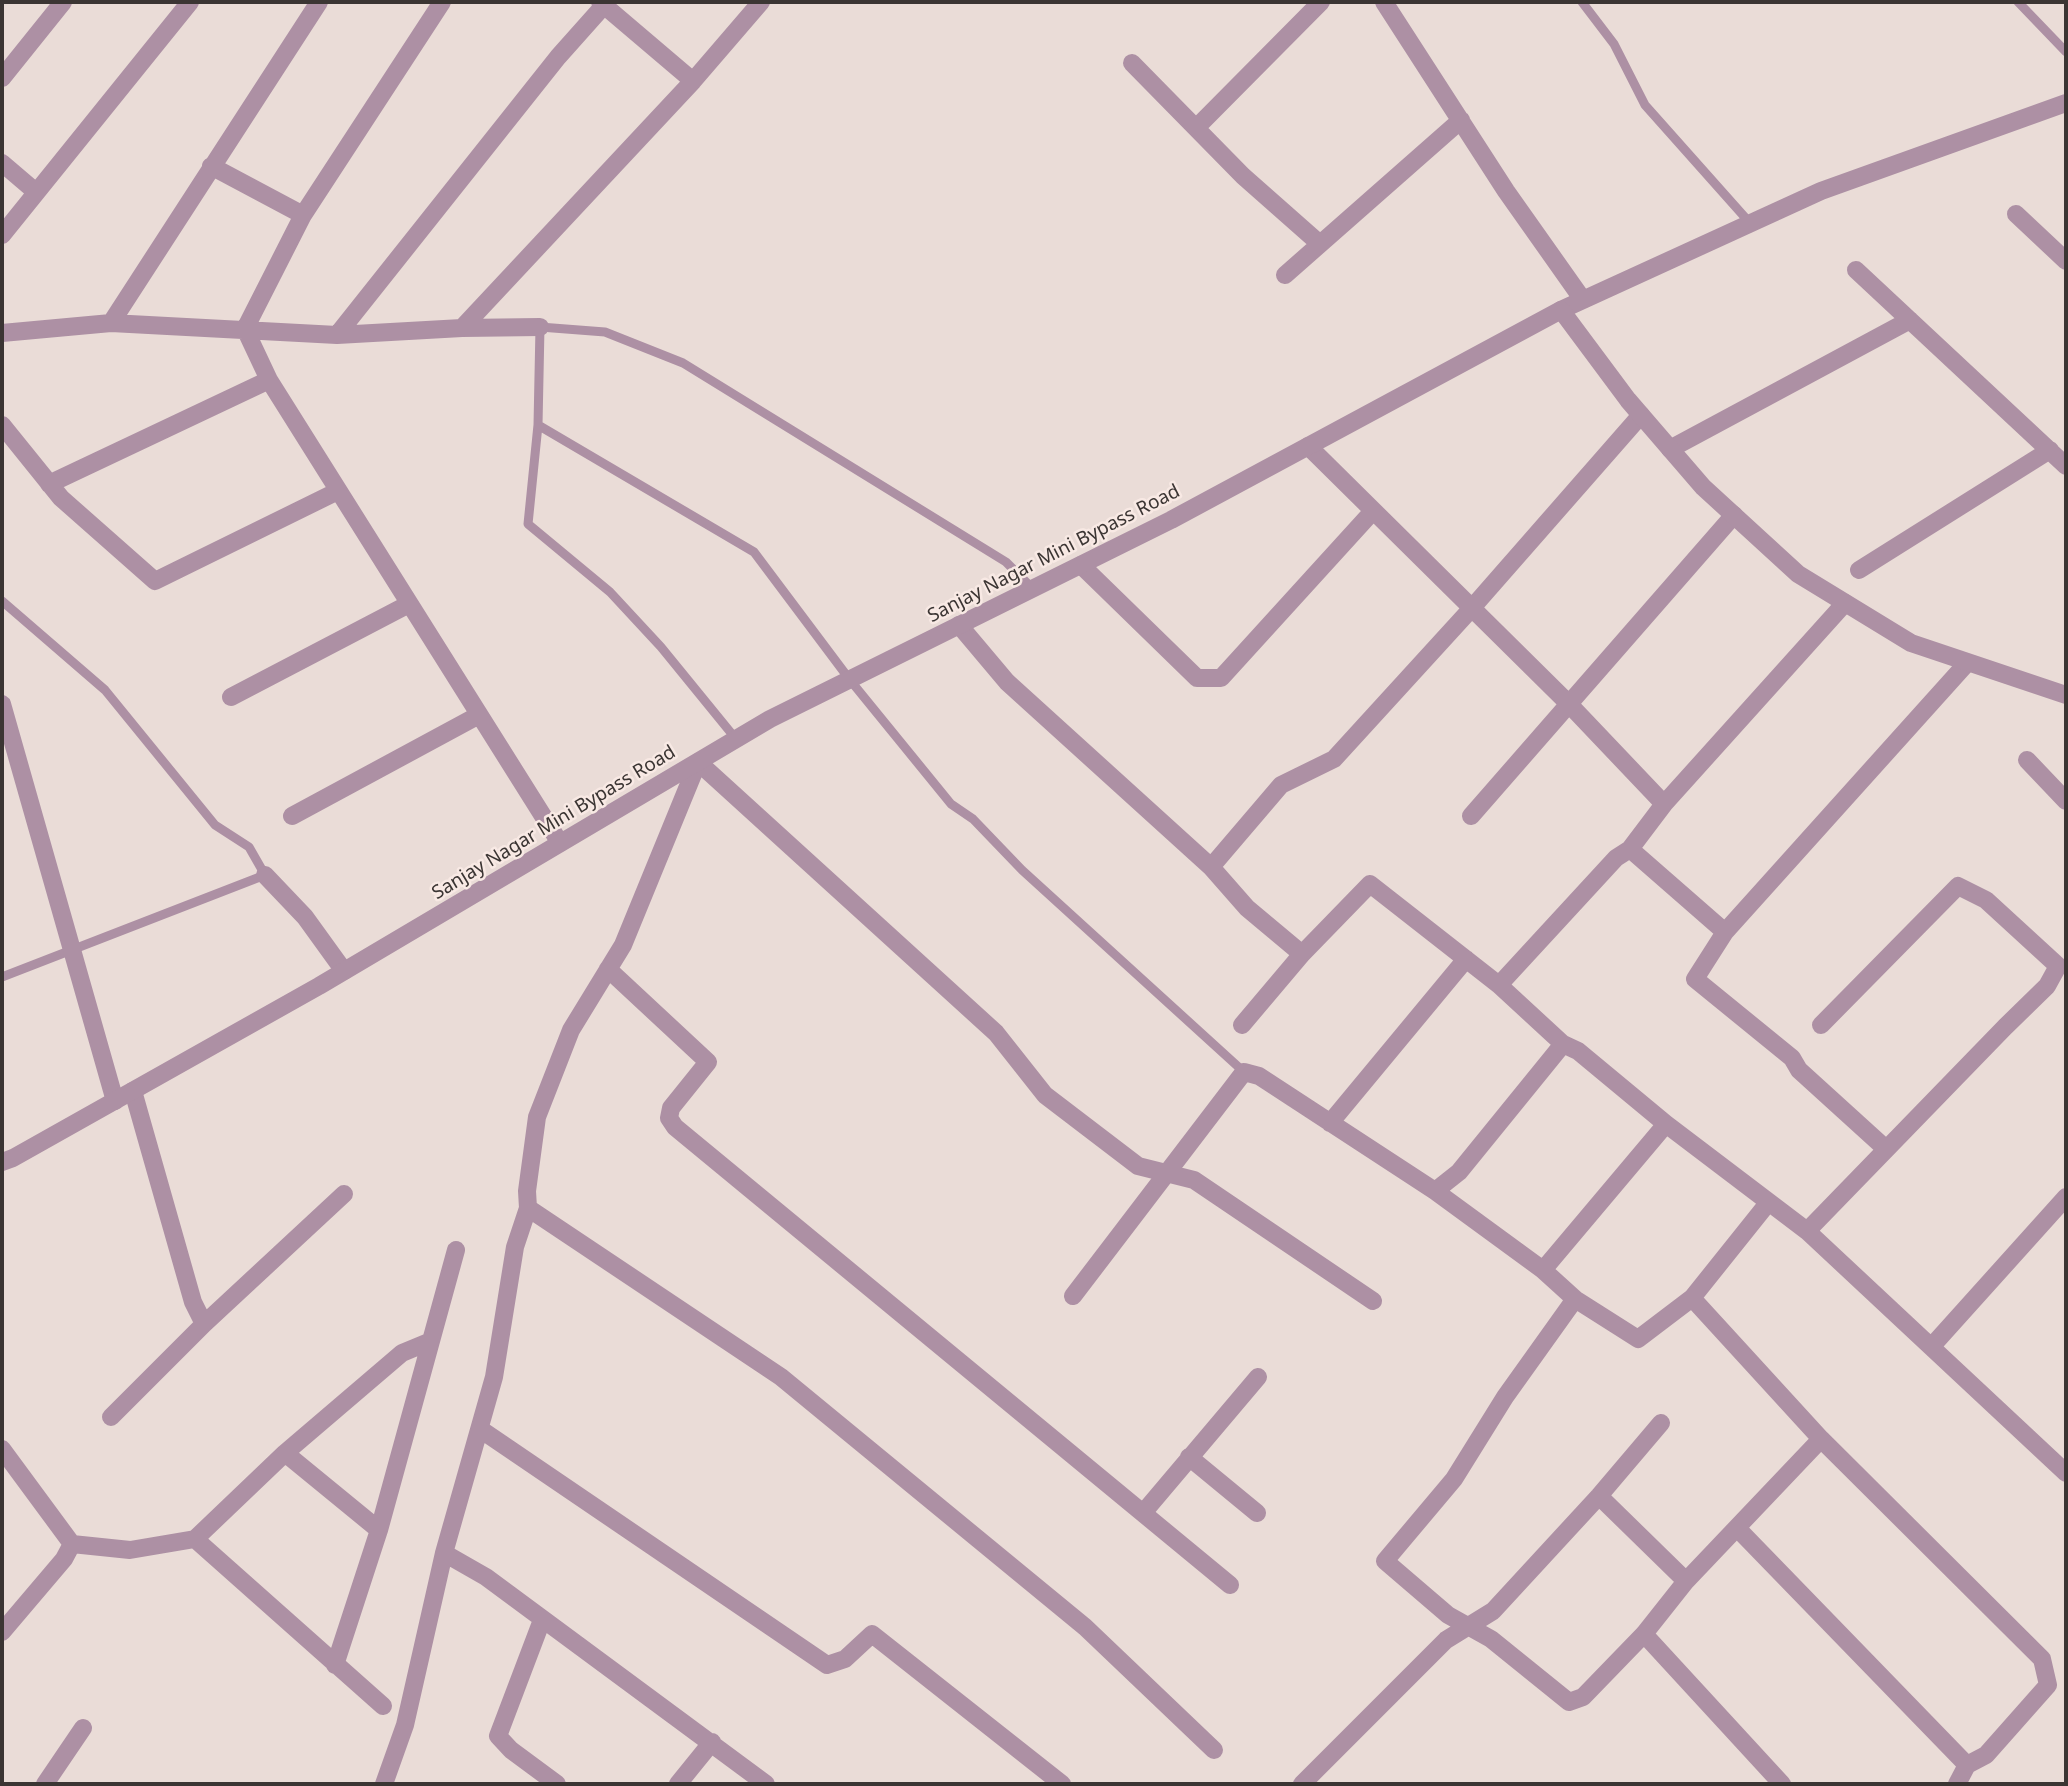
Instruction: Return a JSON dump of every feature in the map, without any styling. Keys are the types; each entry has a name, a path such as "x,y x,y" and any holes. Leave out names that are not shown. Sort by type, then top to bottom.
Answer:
{"street":[{"path":"2,78 63,2"},
{"path":"2,235 190,2"},
{"path":"111,323 319,2"},
{"path":"245,329 303,215 442,2"},
{"path":"461,328 693,81 761,2"},
{"path":"1196,128 1321,2"},
{"path":"1384,2 1583,300"},
{"path":"337,335 603,3 693,81"},
{"path":"1132,63 1243,176 1320,244"},
{"name":"Sanjay Nagar Mini Bypass Road","path":"2,1162 344,971 770,719 1171,520 1561,310 1821,191 2066,103"},
{"path":"1285,275 1461,120"},
{"path":"2,163 36,192"},
{"path":"211,166 303,215"},
{"path":"2016,214 2066,261"},
{"path":"1856,270 2066,466"},
{"path":"1561,310 1641,415 1703,486 1798,574 1910,643 2066,695"},
{"path":"1670,449 1910,320"},
{"path":"2,333 111,323 337,335 461,328 540,327"},
{"path":"245,329 269,380 561,843"},
{"path":"49,484 269,380"},
{"path":"1211,867 1281,785 1334,759 1471,609 1641,415"},
{"path":"2,425 61,498 155,581 338,491"},
{"path":"1308,446 1568,703 1664,804"},
{"path":"1859,570 2050,450"},
{"path":"1081,565 1198,678 1221,678 1373,512"},
{"path":"1471,816 1734,515"},
{"path":"1499,985 1616,858 1630,849 1664,804 1845,603"},
{"path":"231,697 409,604"},
{"path":"959,625 1007,682 1211,867 1247,908 1302,954"},
{"path":"1886,1149 1799,1070 1792,1058 1695,979 1725,932 1967,663"},
{"path":"2,704 7,743 72,950 115,1101"},
{"path":"292,816 479,715"},
{"path":"2026,760 2066,801"},
{"path":"384,1784 405,1725 444,1553 494,1377 516,1247 528,1208 527,1191 537,1117 571,1030 623,945 698,762 996,1033 1045,1095 1138,1166 1194,1180 1373,1301"},
{"path":"1630,849 1725,932"},
{"path":"265,875 306,917 344,971"},
{"path":"1242,1025 1302,954 1370,884 1499,985 1563,1044 1578,1051 1666,1124 1807,1231 2066,1473"},
{"path":"1807,1231 2047,986 2062,962 1986,900 1958,886 1821,1025"},
{"path":"1330,1123 1466,958"},
{"path":"608,969 708,1062 671,1108 669,1118 675,1128 1230,1585"},
{"path":"1435,1191 1459,1172 1563,1044"},
{"path":"1073,1296 1244,1072 1259,1076 1435,1191 1543,1270 1575,1299 1637,1339 1692,1298 1768,1203"},
{"path":"133,1091 194,1302 204,1324"},
{"path":"1543,1270 1666,1124"},
{"path":"111,1417 204,1324 344,1194"},
{"path":"1932,1346 2066,1197"},
{"path":"528,1208 782,1377 1085,1627 1214,1750"},
{"path":"335,1665 379,1530 456,1250"},
{"path":"1692,1298 1821,1439 2042,1658 2048,1685 1986,1755 1967,1765 1957,1784"},
{"path":"1575,1299 1505,1397 1454,1479 1385,1561 1448,1615 1491,1639 1569,1702 1583,1697 1644,1634 1686,1581 1821,1439"},
{"path":"2,1449 72,1544 130,1550 195,1539 285,1452 402,1353 431,1341"},
{"path":"1143,1513 1258,1377"},
{"path":"1302,1784 1446,1640 1493,1611 1599,1496 1661,1423"},
{"path":"480,1429 827,1665 845,1658 872,1634 1062,1784"},
{"path":"285,1452 379,1530"},
{"path":"1189,1457 1257,1513"},
{"path":"1599,1496 1686,1581"},
{"path":"1737,1528 1967,1765"},
{"path":"195,1539 383,1706"},
{"path":"2,1632 64,1559 72,1544"},
{"path":"444,1553 486,1577 766,1784"},
{"path":"542,1620 498,1736 511,1750 557,1784"},
{"path":"1644,1634 1783,1784"},
{"path":"45,1784 83,1728"},
{"path":"678,1784 712,1742"}],"lane":[{"path":"1582,2 1614,44 1645,105 1750,223"},
{"path":"2018,2 2066,52"},
{"path":"736,739 660,647 610,592 528,524 538,425 540,327 605,332 683,363 1006,562 1033,589"},
{"path":"538,425 754,552 850,680 951,804 973,820 1022,870 1244,1072"},
{"path":"2,601 105,690 215,825 250,847 265,875 2,977"}]}
